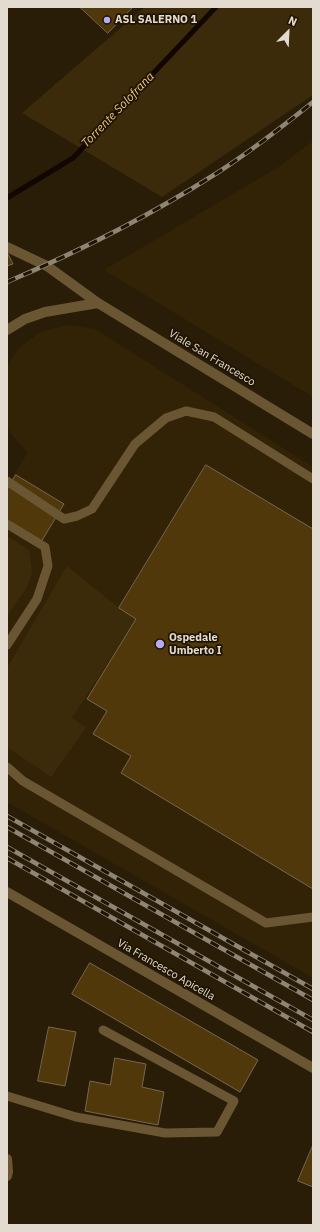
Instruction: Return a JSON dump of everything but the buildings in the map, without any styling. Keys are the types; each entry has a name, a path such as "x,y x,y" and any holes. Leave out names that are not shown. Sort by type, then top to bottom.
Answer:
{"street":[{"name":"Viale San Francesco","path":"7,247 47,266 98,303 313,434"},
{"path":"7,330 25,319 46,312 98,303"},
{"name":"Via Francesco Apicella","path":"7,892 313,1068"},
{"path":"7,1160 7,1176"}],"lane":[{"path":"7,481 64,518 77,516 92,509 135,444 166,418 186,411 214,416 313,479"},
{"path":"7,524 45,547 48,566 37,600 7,645"},
{"path":"7,767 23,781 266,923 313,917"},
{"path":"7,1096 76,1117 165,1133 217,1132 234,1101 103,1030"}],"shaded area":[{"path":"145,7 313,7 313,95 162,197 22,113"},
{"path":"313,141 313,397 104,270 277,168"},
{"name":"Ospedale Umberto I","path":"67,325 95,329 313,467 313,978 7,802 7,486 28,452 14,438 7,427 7,367 18,349 40,332"},
{"path":"7,536 29,550 32,572 27,587 7,616"},
{"path":"67,566 119,608 136,619 72,718 86,728 51,777 7,747 7,668"}],"waterway":[{"name":"Torrente Solofrana","path":"7,198 73,158 216,7"}],"railway":[{"path":"7,282 115,232 167,203 217,173 278,130 313,102"},
{"path":"7,816 313,989"},
{"path":"7,827 313,1000"},
{"path":"7,847 313,1020"},
{"path":"7,858 313,1032"}],"place":[{"name":"ASL SALERNO 1","path":"107,20"},
{"name":"Ospedale Umberto I","path":"160,644"}]}
